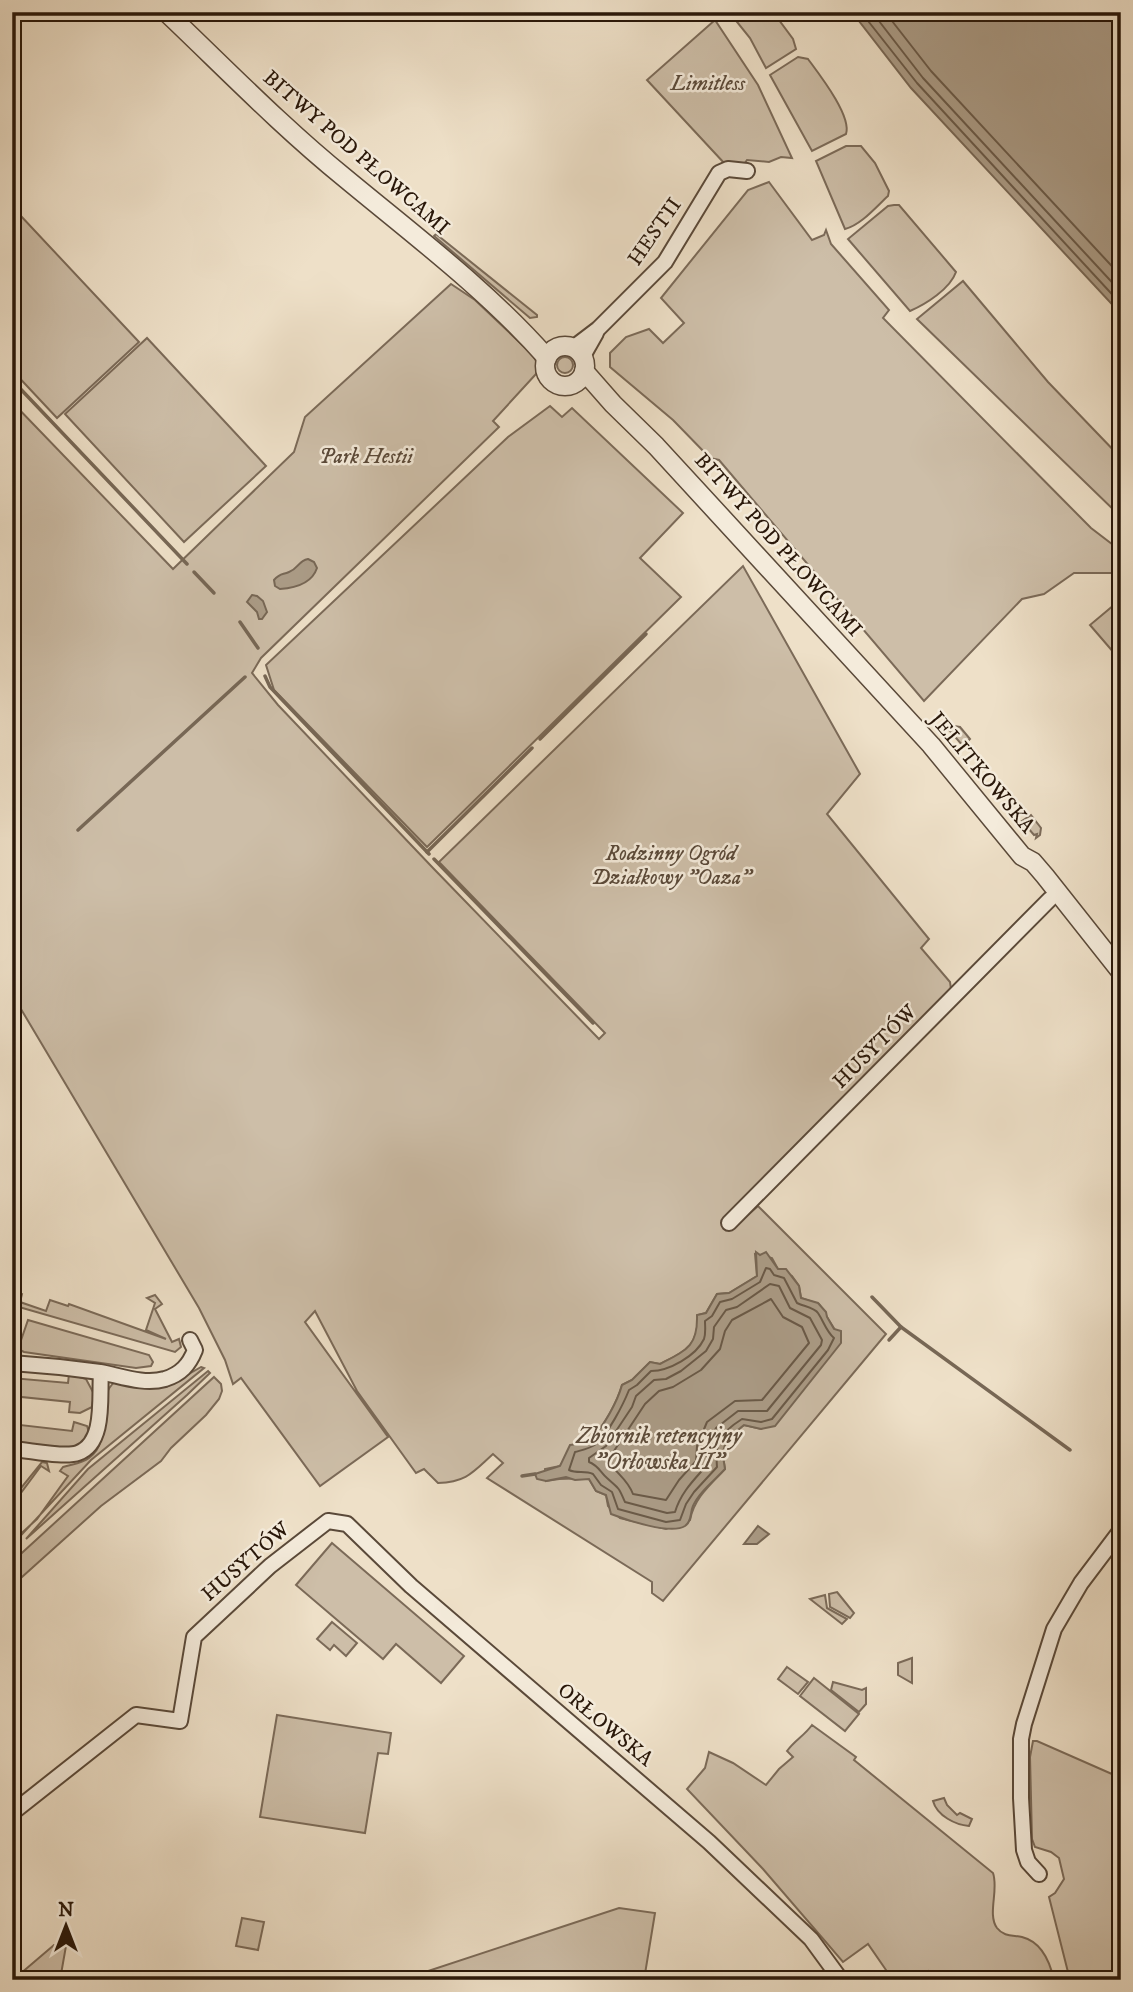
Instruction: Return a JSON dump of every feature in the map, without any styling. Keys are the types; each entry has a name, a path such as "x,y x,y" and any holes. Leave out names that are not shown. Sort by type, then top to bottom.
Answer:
{"street":[{"name":"BITWY POD PŁOWCAMI","path":"166,12 324,160 471,281 519,325 570,361 656,446 906,719"},
{"name":"HESTII","path":"570,361 665,262 719,173 728,169 747,171"},
{"name":"JELITKOWSKA","path":"906,719 931,745 1022,856 1045,876 1121,972"},
{"name":"JELITKOWSKA","path":"1022,856 1025,869 1121,986"},
{"name":"HUSYTÓW","path":"729,1223 1050,900"},
{"path":"12,1363 149,1381 173,1376 189,1363 195,1350 190,1340"},
{"path":"12,1449 68,1454 87,1448 97,1432 101,1373"},
{"name":"HUSYTÓW","path":"12,1813 135,1715 180,1721 194,1637 270,1566 328,1521"},
{"name":"ORŁOWSKA","path":"328,1521 347,1524 411,1586 693,1827 811,1939 841,1980"},
{"path":"1039,1874 1028,1862 1024,1850 1021,1739 1024,1724 1055,1629 1081,1583 1121,1530"}],"green space":[{"path":"729,12 773,12 793,39 796,49 766,68 750,38"},
{"name":"Limitless","path":"715,20 758,85 792,158 781,157 769,162 747,160 742,167 725,164 647,80"},
{"path":"798,57 808,59 840,106 847,126 846,134 812,151 770,75"},
{"path":"846,146 861,146 875,163 889,191 888,196 868,215 845,229 816,161"},
{"path":"769,182 812,240 824,235 826,230 831,244 889,310 883,318 1091,528 1121,551 1121,573 1074,573 1044,594 1022,599 924,701 719,460 710,458 673,420 610,367 610,353 626,337 649,329 663,343 684,323 661,298 748,190"},
{"path":"899,205 956,272 943,290 910,311 848,239 888,206"},
{"path":"20,215 139,342 57,418 12,370 12,222"},
{"path":"436,234 537,317 530,318 434,236"},
{"path":"963,281 1048,382 1121,458 1121,517 917,319"},
{"path":"451,284 475,300 533,355 537,363 536,374 493,421 499,427 261,658 252,673 278,705 599,1039 605,1033 439,862 743,566 860,774 827,814 929,939 921,948 950,982 951,989 724,1219 733,1228 758,1206 886,1334 663,1601 652,1593 652,1582 487,1478 503,1463 493,1454 469,1475 456,1481 438,1483 424,1469 416,1473 357,1391 315,1311 305,1322 388,1437 320,1486 241,1378 233,1384 225,1360 199,1308 12,994 12,402 173,569 294,452 305,417","holes":["755,1254 772,1258 778,1269 792,1276 799,1286 801,1298 819,1304 835,1330 761,1429 744,1425 728,1439 723,1454 725,1469 699,1498 690,1520 666,1529 620,1518 608,1506 606,1495 596,1491 589,1479 546,1481 545,1469 560,1466 598,1430 614,1405 622,1385 632,1380 650,1362 660,1364 684,1351 696,1334 698,1315 706,1313 717,1294 729,1293 757,1276"]},
{"path":"147,338 266,466 184,542 65,414"},
{"path":"562,357 568,357 573,365 571,371 562,373 557,368 557,362"},
{"path":"550,406 562,417 572,408 683,513 640,558 681,597 427,847 274,690 266,665 508,437"},
{"path":"1114,605 1121,614 1121,661 1090,625"},
{"path":"954,726 960,727 970,739 963,746 949,730"},
{"path":"1031,815 1041,828 1040,835 1036,838 1037,834 1034,835 1022,821"},
{"path":"13,1290 22,1294 20,1302 46,1311 50,1300 68,1306 69,1304 166,1339 146,1330 155,1303 147,1298 155,1295 162,1304 155,1309 172,1342 179,1339 181,1347 175,1352 12,1305"},
{"path":"28,1320 149,1355 153,1362 151,1366 136,1368 24,1352 18,1349"},
{"path":"201,1367 204,1368 91,1460 40,1515 68,1476 60,1471 63,1467 86,1460 97,1450 103,1430 105,1398 116,1381 180,1379"},
{"path":"208,1371 210,1373 187,1395 26,1539 88,1469"},
{"path":"69,1374 86,1379 94,1394 92,1407 80,1413 69,1412 70,1402 12,1396 12,1378 68,1383"},
{"path":"214,1377 221,1384 222,1391 206,1415 161,1461 101,1506 12,1586 12,1562"},
{"path":"74,1422 87,1426 89,1432 86,1442 71,1448 12,1443 12,1424 72,1431"},
{"path":"42,1462 47,1463 49,1471 41,1466 12,1505 12,1499"},
{"path":"332,1543 464,1656 441,1683 396,1644 383,1659 296,1585"},
{"path":"837,1592 854,1613 850,1618 830,1607 829,1594"},
{"path":"825,1595 827,1608 847,1619 842,1624 810,1599"},
{"path":"332,1622 357,1643 346,1656 334,1645 330,1650 317,1639"},
{"path":"912,1658 912,1683 898,1675 898,1663"},
{"path":"787,1667 808,1682 798,1694 778,1679"},
{"path":"814,1678 859,1714 845,1731 800,1696"},
{"path":"833,1682 862,1690 866,1688 866,1704 859,1712 831,1690"},
{"path":"277,1715 391,1733 388,1754 378,1753 365,1833 260,1817"},
{"path":"812,1725 856,1757 854,1760 993,1873 993,1916 997,1928 1006,1934 1035,1943 1047,1960 1054,1980 936,1980 928,1971 912,1980 873,1980 886,1970 868,1944 843,1962 763,1869 687,1789 705,1768 709,1752 733,1763 766,1785 793,1757 787,1751"},
{"path":"1033,1741 1121,1778 1121,1980 1070,1980 1049,1897 1064,1879 1059,1858 1051,1852 1035,1847 1032,1839 1030,1757"},
{"path":"944,1798 957,1815 960,1813 972,1819 969,1826 953,1822 938,1811 933,1801"},
{"path":"619,1908 655,1913 644,1980 421,1980 422,1973"},
{"path":"242,1918 264,1922 258,1950 236,1946"},
{"path":"54,1945 66,1946 60,1980 13,1980"}],"water":[{"path":"852,12 1121,12 1121,314 911,88"},
{"path":"308,559 314,562 317,568 307,581 280,589 275,586 274,580 278,576 292,571"},
{"path":"252,595 263,601 267,612 262,619 259,619 257,612 247,602"},
{"name":"Zbiornik retencyjny \"Orłowska II\"","path":"756,1252 760,1255 766,1252 778,1269 786,1269 799,1286 801,1298 818,1303 834,1329 841,1331 841,1343 775,1426 761,1429 744,1425 728,1439 723,1454 725,1469 696,1501 687,1524 678,1528 659,1528 611,1514 606,1495 596,1491 589,1479 537,1479 535,1474 560,1466 570,1445 579,1444 596,1434 610,1414 622,1385 632,1380 650,1362 660,1364 689,1346 695,1334 697,1315 706,1313 717,1294 729,1293 757,1276"},
{"path":"758,1526 769,1534 757,1544 744,1544"}],"waterway":[{"path":"12,380 187,564"},
{"path":"194,572 214,593"},
{"path":"240,622 258,648"},
{"path":"540,739 646,634"},
{"path":"265,676 270,687 429,854"},
{"path":"78,830 245,677"},
{"path":"427,852 532,748"},
{"path":"434,859 593,1023"},
{"path":"872,1297 901,1327 1070,1450"},
{"path":"889,1340 901,1327"},
{"path":"522,1476 535,1474"}],"park label":[{"name":"Park Hestii","path":"366,457"},
{"name":"Rodzinny Ogród Działkowy \"Oaza\"","path":"671,866"}]}
